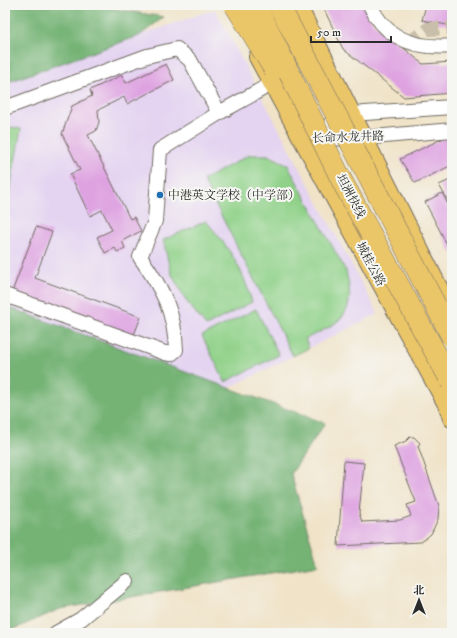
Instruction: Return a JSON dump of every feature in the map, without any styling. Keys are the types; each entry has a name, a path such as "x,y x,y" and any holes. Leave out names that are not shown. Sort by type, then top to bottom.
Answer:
{"highway":[{"path":"235,5 300,112 334,164"},
{"name":"坦洲快线","path":"256,5 334,164 452,383"},
{"name":"坦洲快线","path":"279,5 452,337"},
{"path":"290,5 378,182 424,282"}],"main road":[{"name":"城桂公路","path":"231,5 448,406 452,418"},
{"path":"297,5 362,138 452,315"}],"street":[{"path":"370,5 377,20 391,32 409,43 435,47 452,46"},
{"path":"5,108 147,56 177,49 190,60 219,113"},
{"path":"5,295 171,354 176,350 176,343 171,308 158,283 140,257 155,221 160,150 219,113 273,83"},
{"name":"长命水龙井路","path":"304,139 351,114 452,107"},
{"name":"长命水龙井路","path":"304,139 362,138 452,130"},
{"path":"56,633 81,619 127,580"}],"shaded area":[{"name":"中港英文学校（中学部）","path":"215,9 378,314 229,388 5,306 5,83"}],"green space":[{"path":"5,5 92,5 164,17 139,36 5,83"},
{"path":"5,126 21,129 8,200 5,199"},
{"path":"249,155 268,155 287,164 346,271 349,286 349,298 348,307 344,315 329,327 305,339 309,348 293,356 203,180"},
{"path":"206,221 234,259 244,279 252,302 206,326 187,302 171,273 163,240"},
{"path":"5,306 325,423 291,474 318,565 60,609 5,633"},
{"path":"256,309 279,355 225,382 202,336"}],"building":[{"path":"322,5 363,5 373,23 423,64 452,62 452,93 404,97 343,49"},
{"path":"426,5 452,5 452,26 422,20"},
{"path":"166,64 174,80 127,104 124,97 98,110 99,122 96,131 88,135 130,219 134,217 141,231 122,241 125,248 117,252 115,248 105,253 97,237 112,230 102,210 90,216 70,174 80,170 62,134 72,106 92,96 90,90 122,75 126,83"},
{"path":"452,134 452,165 415,183 400,159"},
{"path":"452,179 452,208 439,185"},
{"path":"442,193 452,212 452,254 425,202"},
{"path":"36,227 52,232 35,278 141,317 133,337 12,292"},
{"path":"410,437 414,437 420,443 418,446 439,506 438,519 431,534 421,542 338,546 344,461 364,463 359,513 362,522 400,520 411,516 407,505 416,502 394,446 406,441"}],"tunnel":[{"path":"409,43 428,29 452,28"}],"place":[{"name":"中港英文学校（中学部）","path":"160,195"}]}
